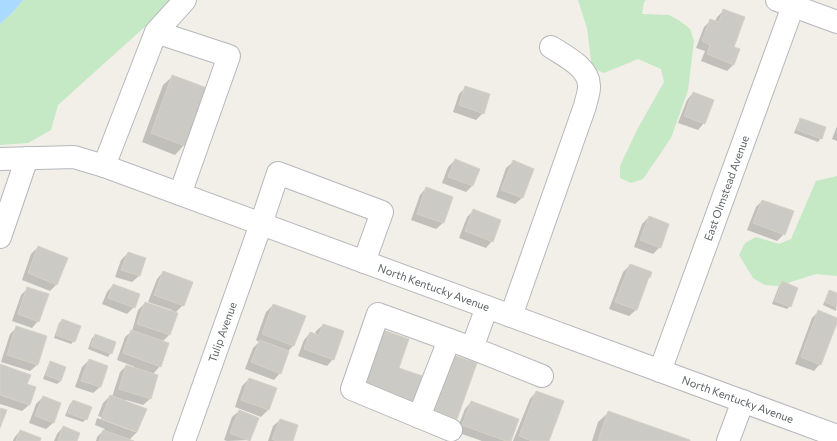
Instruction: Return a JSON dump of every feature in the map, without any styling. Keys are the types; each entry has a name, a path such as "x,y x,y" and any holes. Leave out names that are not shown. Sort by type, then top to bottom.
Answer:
{"street":[{"path":"104,166 156,32 185,0"},
{"path":"785,3 837,22"},
{"name":"East Olmstead Avenue","path":"660,370 785,3"},
{"path":"156,32 228,56 180,194"},
{"path":"511,316 585,106 590,86 586,73 568,58 551,47"},
{"name":"North Kentucky Avenue","path":"0,159 74,157 104,166 837,436"},
{"path":"0,237 27,158"},
{"name":"Tulip Avenue","path":"184,441 278,173 382,212 364,262"},
{"path":"472,348 487,307"},
{"path":"451,430 352,389 378,314 472,348 542,376"},
{"path":"419,417 449,340"},
{"path":"728,441 743,401"}],"green space":[{"path":"23,0 169,0 149,23 58,105 51,130 28,143 0,145 0,24"},
{"path":"578,0 646,0 644,2 642,14 669,15 690,29 694,41 688,90 671,138 643,179 631,183 620,178 620,166 637,130 664,82 661,69 638,59 604,73 592,68 587,28"},
{"path":"837,176 837,276 816,274 778,286 765,285 753,278 739,255 745,243 756,237 779,244 791,239 816,181"}],"water":[{"path":"0,0 23,0 0,24"}],"building":[{"path":"723,9 745,17 734,47 740,49 734,65 707,54 710,45 702,41 710,19 719,22"},
{"path":"172,75 207,88 185,146 151,133"},
{"path":"465,86 490,94 484,114 459,105"},
{"path":"693,92 714,100 705,124 684,116"},
{"path":"800,118 826,127 822,139 797,130"},
{"path":"455,159 480,169 473,186 448,177"},
{"path":"513,160 534,169 523,198 501,190"},
{"path":"426,187 453,197 444,223 417,214"},
{"path":"762,200 794,211 785,235 753,223"},
{"path":"473,209 501,220 493,242 465,231"},
{"path":"649,216 669,224 661,248 640,240"},
{"path":"38,246 68,258 57,285 28,273"},
{"path":"128,252 146,258 140,276 121,270"},
{"path":"630,264 652,272 637,310 615,302"},
{"path":"163,271 193,282 184,306 154,295"},
{"path":"782,281 798,288 791,307 775,301"},
{"path":"113,284 140,294 135,308 108,298"},
{"path":"27,287 49,294 39,322 18,314"},
{"path":"829,290 837,293 837,307 825,302"},
{"path":"145,302 178,313 170,335 137,324"},
{"path":"273,304 306,316 294,346 262,334"},
{"path":"818,310 837,318 837,323 821,365 801,357"},
{"path":"62,319 81,326 75,342 56,335"},
{"path":"323,324 344,331 334,360 304,349 310,332 319,335"},
{"path":"16,326 47,336 38,365 7,355"},
{"path":"131,330 169,343 161,367 123,353"},
{"path":"383,330 409,339 399,368 428,378 418,405 363,385"},
{"path":"95,334 116,342 112,354 91,346"},
{"path":"260,340 289,351 281,374 251,362"},
{"path":"450,354 477,363 457,419 429,409"},
{"path":"89,359 108,366 101,387 81,381"},
{"path":"50,361 66,367 61,381 46,375"},
{"path":"0,364 31,375 27,384 36,387 30,405 0,395"},
{"path":"126,365 158,375 151,399 119,389"},
{"path":"249,378 277,388 269,410 241,400"},
{"path":"536,391 564,401 549,441 532,441 519,436"},
{"path":"110,395 147,409 137,432 101,419"},
{"path":"43,396 61,403 54,423 35,416"},
{"path":"73,400 92,407 87,420 68,413"},
{"path":"471,401 519,419 511,441 506,441 462,425"},
{"path":"0,408 7,410 0,428"},
{"path":"239,410 259,418 250,441 230,433"},
{"path":"608,411 690,440 690,441 598,441"},
{"path":"280,419 298,425 293,441 276,441 272,439"},
{"path":"63,426 80,433 77,441 58,441"},
{"path":"20,430 41,438 40,441 16,441"},
{"path":"103,430 134,441 99,441"}]}
